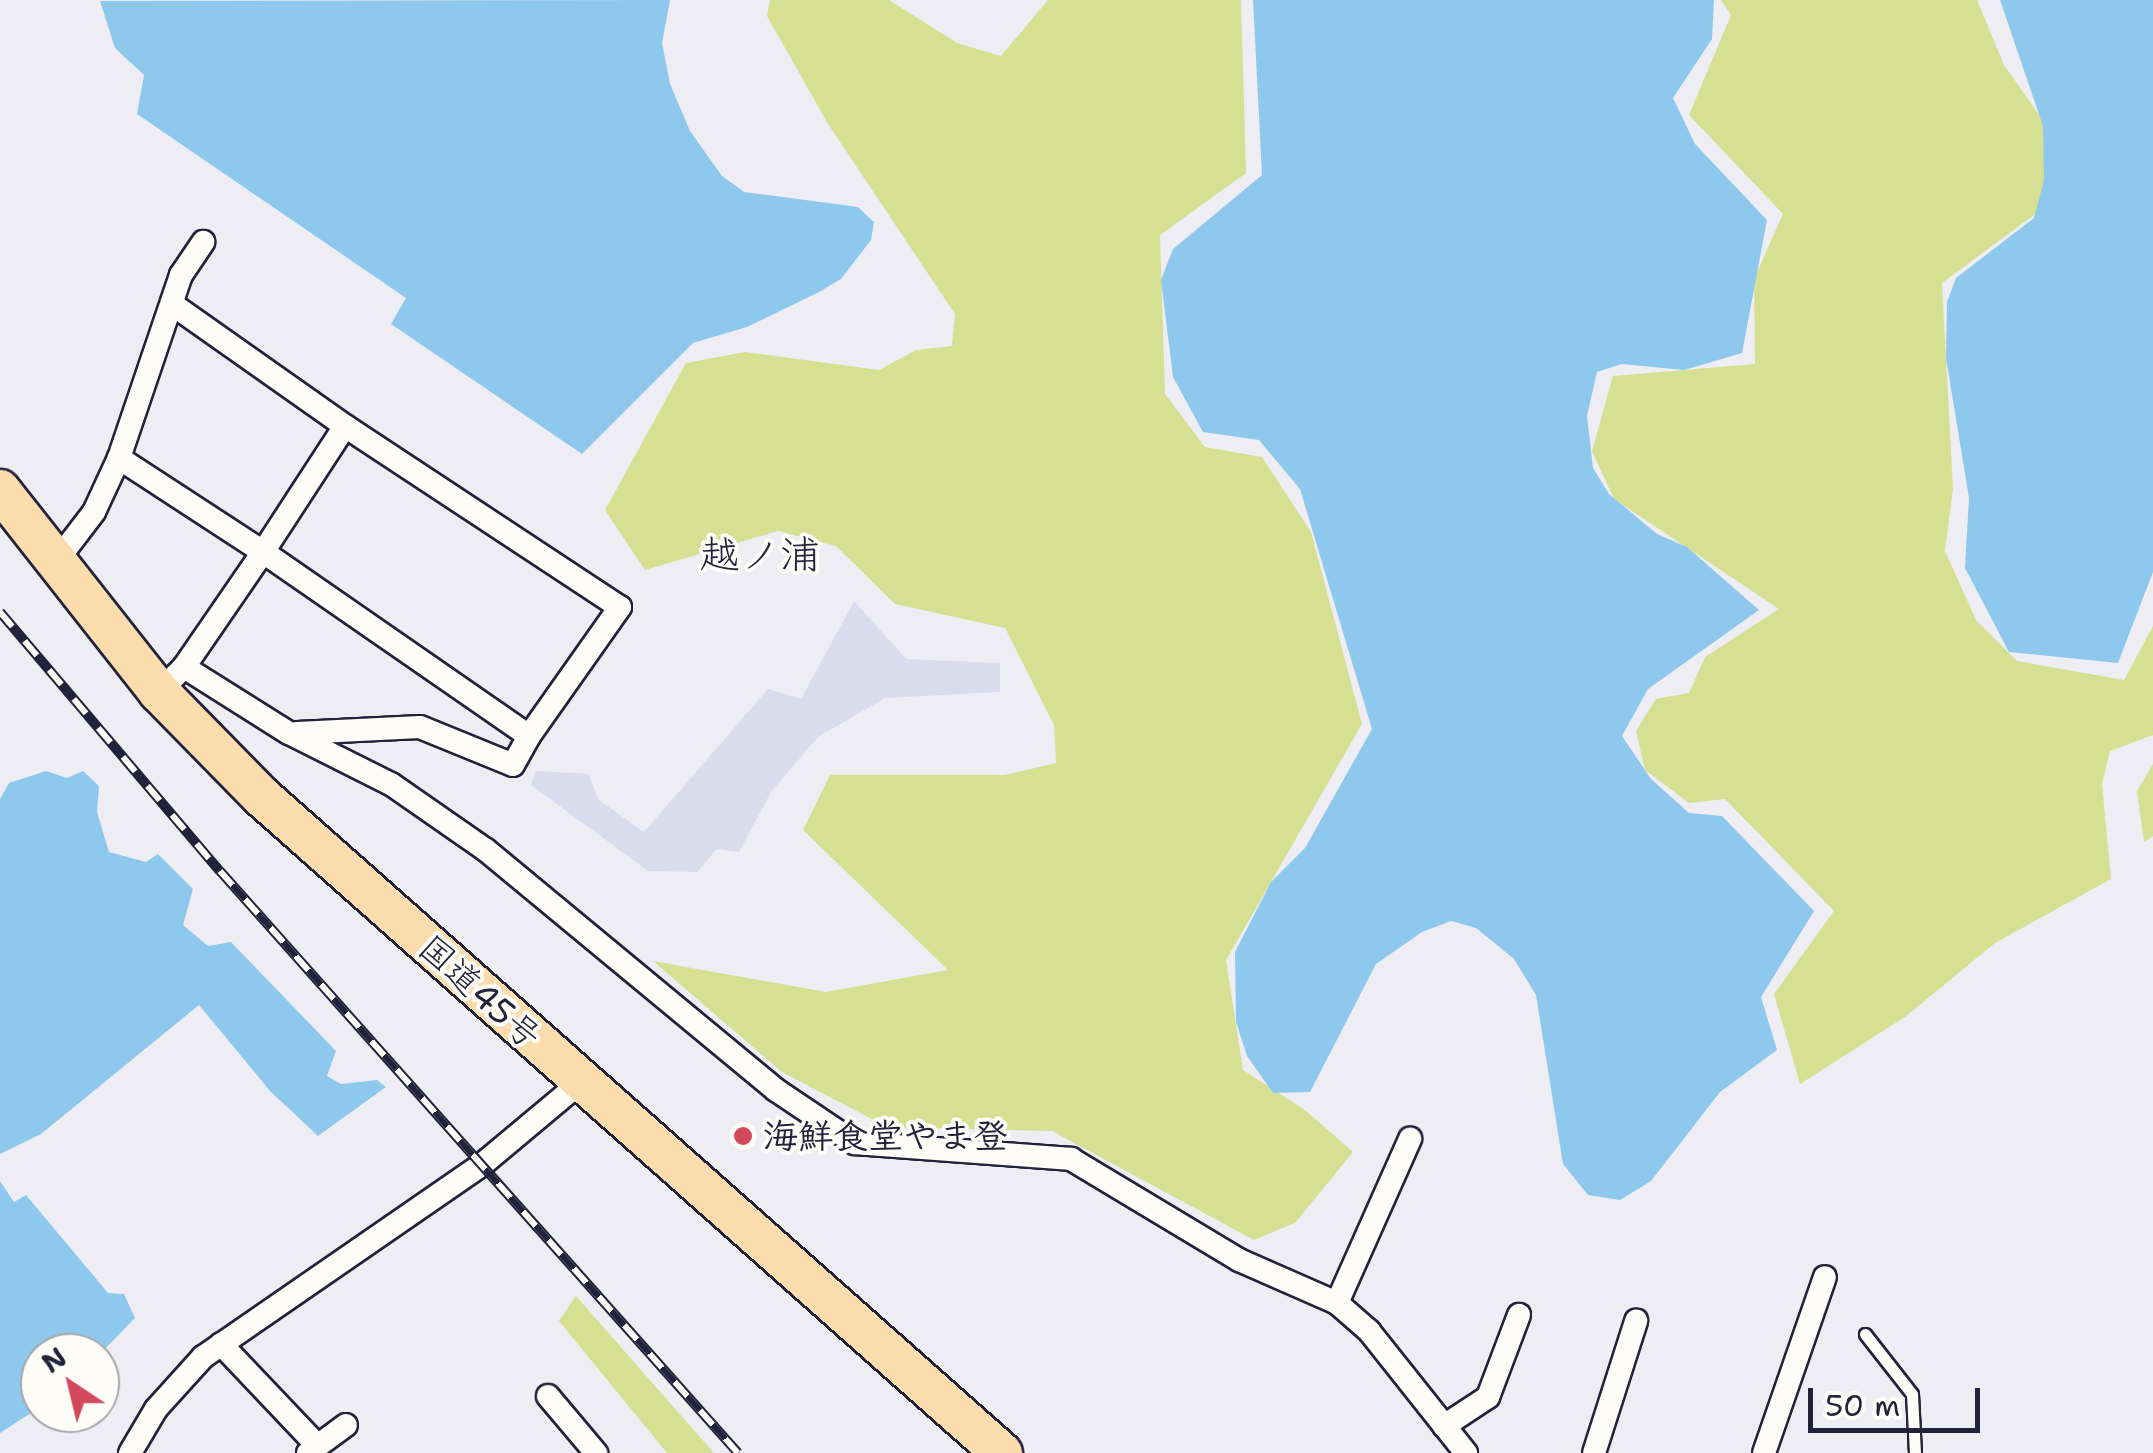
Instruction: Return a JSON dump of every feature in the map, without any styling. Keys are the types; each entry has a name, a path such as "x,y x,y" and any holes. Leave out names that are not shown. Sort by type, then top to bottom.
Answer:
{"highway":[{"name":"国道45号","path":"0,490 55,564 172,679 262,798 1002,1453"}],"street":[{"path":"55,564 94,512 119,458 181,275 203,242"},
{"path":"172,304 345,426 620,607 513,764 420,727 289,733"},
{"path":"345,426 263,552 172,679 391,784 486,850 776,1090 855,1143 1071,1159 1112,1178 1239,1260 1336,1303 1369,1331 1466,1453"},
{"path":"119,458 263,552 529,736"},
{"path":"130,1453 179,1380 222,1344 484,1163 582,1082"},
{"path":"1336,1303 1410,1139"},
{"path":"1764,1453 1826,1277"},
{"path":"1444,1426 1488,1397 1519,1314"},
{"path":"1594,1453 1636,1320"},
{"path":"222,1344 312,1449 346,1425"},
{"path":"548,1396 596,1453"}],"lane":[{"path":"1865,1334 1912,1394 1914,1453"}],"shaded area":[{"path":"854,601 906,659 1000,663 1000,692 885,698 818,737 771,792 739,852 717,849 697,872 648,871 531,785 536,771 588,774 599,800 644,832 768,689 801,699"}],"green space":[{"path":"770,0 889,0 957,43 1001,56 1048,0 1241,0 1246,173 1160,235 1165,394 1205,447 1262,457 1311,532 1362,724 1226,960 1243,1070 1305,1110 1353,1152 1295,1223 1254,1240 1052,1131 887,1127 782,1072 653,961 826,992 948,970 803,830 830,775 1005,775 1056,763 1054,725 1005,628 895,604 836,546 778,531 645,570 605,510 686,363 745,352 879,370 916,350 952,346 955,314 828,124 767,16"},
{"path":"1721,0 1977,0 2004,65 2047,126 2069,189 1942,283 1953,489 1945,551 1976,620 2017,661 2124,680 2153,626 2153,735 2110,751 2102,784 2111,879 1995,943 1905,1017 1800,1084 1774,994 1834,911 1725,799 1689,803 1645,770 1636,731 1656,699 1689,693 1705,657 1779,609 1614,499 1592,451 1613,376 1755,364 1754,279 1783,214 1689,115 1731,15"},
{"path":"2153,764 2153,836 2144,842 2137,791"},
{"path":"576,1296 714,1453 667,1453 559,1321"}],"water":[{"path":"670,0 662,43 670,84 690,131 722,176 744,192 858,207 874,222 871,240 841,279 819,292 747,327 693,343 582,454 391,324 406,298 137,114 144,75 115,48 100,1"},
{"path":"1253,0 1714,0 1712,39 1673,98 1695,144 1767,220 1742,353 1684,370 1622,364 1597,372 1587,416 1593,468 1609,494 1657,534 1687,547 1759,610 1648,689 1622,736 1651,779 1689,813 1722,816 1814,911 1761,997 1777,1050 1720,1092 1651,1181 1620,1200 1588,1195 1563,1164 1536,995 1514,959 1476,928 1451,921 1422,932 1376,964 1310,1092 1273,1093 1247,1056 1236,1022 1235,952 1271,882 1305,848 1372,729 1300,489 1259,440 1203,432 1173,377 1161,280 1173,249 1262,175"},
{"path":"2000,0 2153,0 2153,572 2118,663 2009,652 1965,568 1969,498 1946,358 1947,302 1956,278 2034,218 2044,180 2043,126"},
{"path":"46,771 67,778 83,771 99,786 97,812 109,852 146,862 158,854 193,889 183,925 208,946 231,942 336,1051 327,1076 341,1084 377,1080 386,1087 318,1136 270,1091 199,1005 41,1134 0,1154 0,799 9,783"},
{"path":"0,1181 14,1202 26,1195 108,1293 124,1294 135,1318 120,1333 20,1333 20,1420 0,1433"}],"railway":[{"path":"0,612 220,871 738,1453"}],"place":[{"name":"海鮮食堂やま登","path":"743,1136"}],"district":[{"name":"越ノ浦","path":"760,554"}]}
